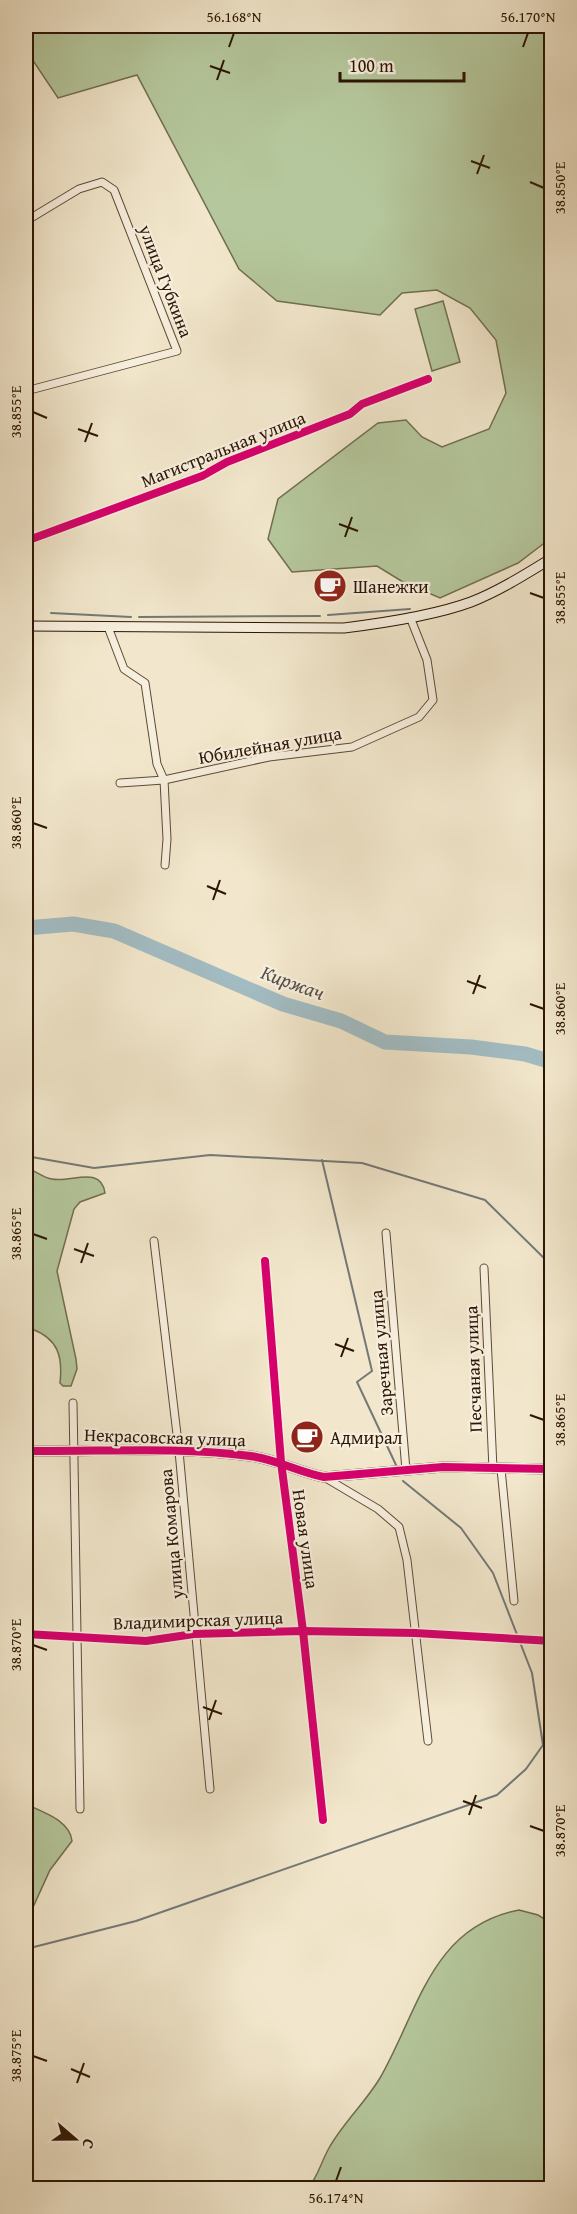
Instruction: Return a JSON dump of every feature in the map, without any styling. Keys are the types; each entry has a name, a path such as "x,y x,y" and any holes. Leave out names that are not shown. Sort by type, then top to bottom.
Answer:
{"main road":[{"path":"26,626 344,628 410,617 470,602 523,577 552,558"},
{"name":"Некрасовская улица","path":"26,1451 178,1451 250,1456 281,1462 304,1473 324,1477 443,1467 552,1469"}],"street":[{"name":"улица Губкина","path":"26,221 79,189 102,182 114,190 177,351 26,391"},
{"name":"Магистральная улица","path":"26,541 202,476 227,462 350,414 362,404 428,379"},
{"name":"Юбилейная улица","path":"120,783 164,780 269,758 352,747 419,717 433,699 427,660 410,617"},
{"path":"108,627 124,669 145,683 157,764 164,780 167,839 165,865"},
{"name":"Заречная улица","path":"386,1233 406,1470"},
{"name":"улица Комарова","path":"154,1241 178,1451 210,1789"},
{"name":"Новая улица","path":"265,1261 281,1462 303,1631 322,1820"},
{"name":"Песчаная улица","path":"484,1268 497,1469 514,1601"},
{"path":"72,1402 75,1452 80,1809"},
{"path":"324,1477 378,1509 399,1527 407,1560 428,1741"},
{"name":"Владимирская улица","path":"26,1634 146,1641 194,1634 303,1631 415,1633 552,1641"}],"green space":[{"path":"26,26 551,26 551,538 518,563 440,598 403,582 377,566 292,572 268,539 278,499 378,423 406,420 422,437 442,447 489,429 506,393 496,340 470,308 437,290 402,293 380,315 277,301 239,269 137,75 58,98 26,50"},
{"path":"443,301 460,362 432,371 415,309"},
{"path":"26,1168 52,1179 91,1177 98,1180 105,1193 80,1202 74,1209 57,1271 76,1359 77,1369 71,1386 63,1386 60,1383 61,1365 53,1343 32,1329"},
{"path":"26,1804 61,1822 66,1827 72,1841 50,1870 34,1905 26,1915"},
{"path":"519,1910 538,1915 551,1923 551,2188 308,2188 335,2139 380,2078 418,1999 431,1975 447,1953 466,1934 489,1919"}],"waterway":[{"path":"328,615 410,609"},
{"path":"51,613 131,617"},
{"path":"139,617 320,616"},
{"name":"Киржач","path":"26,928 73,924 114,931 283,1004 341,1021 385,1042 471,1047 525,1054 552,1062"},
{"path":"26,1156 94,1168 210,1155 362,1163 485,1200 552,1266"},
{"path":"322,1160 372,1371 357,1382 396,1465"},
{"path":"403,1481 461,1528 493,1573 532,1673 543,1745 552,1763"},
{"path":"26,1949 136,1921 497,1795 526,1769 543,1745"}],"cycle path":[{"path":"26,541 202,476 227,462 350,414 362,404 428,379"},
{"path":"265,1261 281,1462 303,1631 323,1820"},
{"path":"26,1451 166,1450 222,1453 260,1458 324,1477 443,1467 552,1469"},
{"path":"26,1634 146,1641 194,1634 303,1631 415,1633 552,1641"}],"place":[{"name":"Шанежки","path":"330,586"},
{"name":"Адмирал","path":"307,1437"}]}
